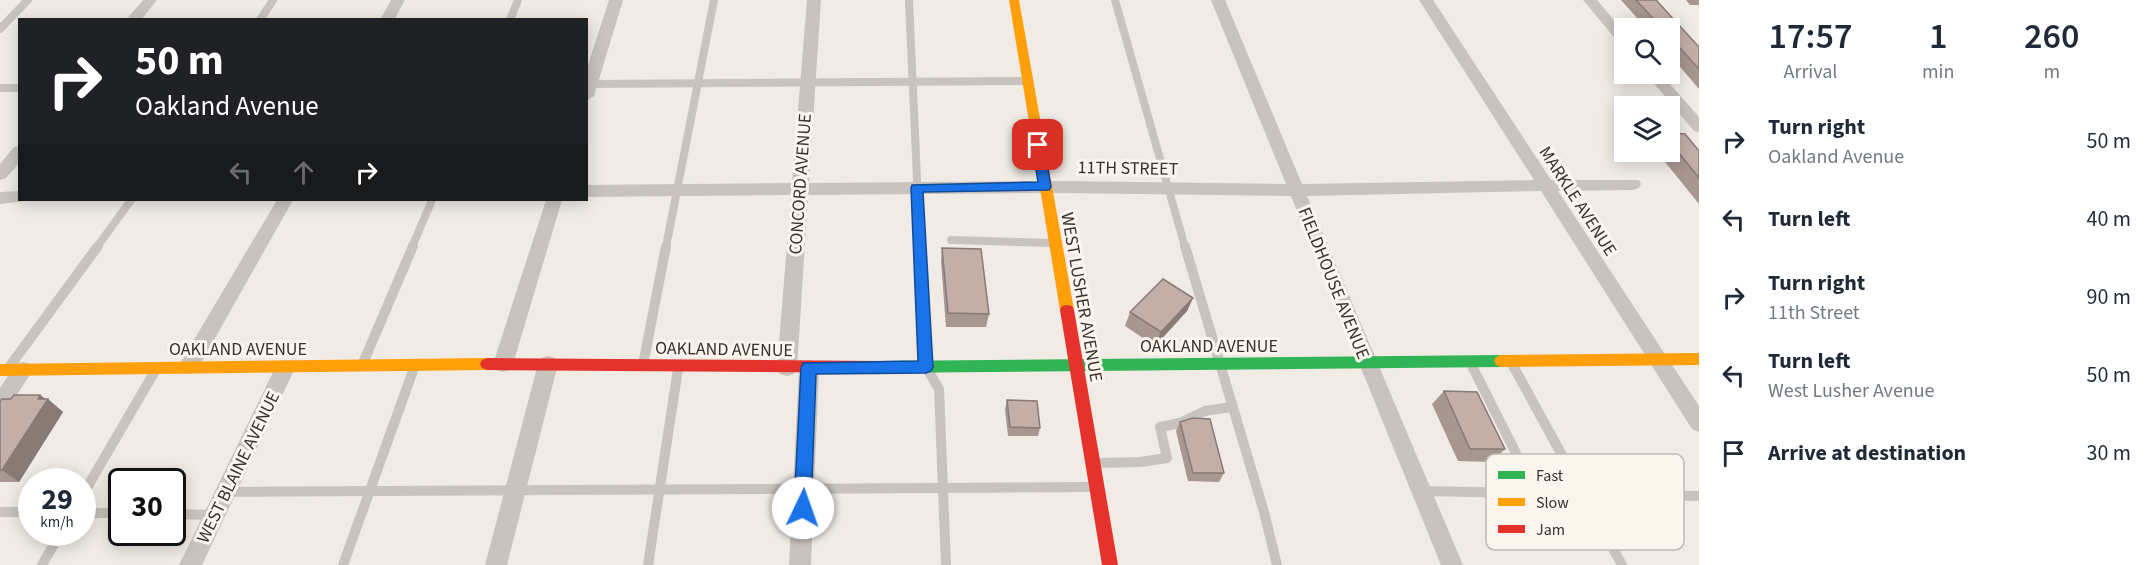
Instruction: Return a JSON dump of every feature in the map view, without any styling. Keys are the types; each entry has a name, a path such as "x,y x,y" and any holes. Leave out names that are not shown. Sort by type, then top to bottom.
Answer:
{"street":[{"path":"135,18 150,0"},
{"path":"388,18 398,0"},
{"path":"588,88 616,0"},
{"name":"CONCORD AVENUE","path":"787,368 814,0"},
{"name":"WEST LUSHER AVENUE","path":"1014,0 1110,565"},
{"name":"FIELDHOUSE AVENUE","path":"1218,0 1366,364 1452,565"},
{"name":"MARKLE AVENUE","path":"1426,0 1699,423"},
{"path":"1590,0 1614,28"},
{"path":"1662,84 1699,127"},
{"path":"0,174 18,153"},
{"name":"11TH STREET","path":"588,191 1045,187 1296,190 1633,184"},
{"path":"0,198 18,197"},
{"path":"189,366 284,201"},
{"path":"503,364 555,201"},
{"name":"OAKLAND AVENUE","path":"10,370 189,366 285,368 503,364 809,368 1699,359"},
{"path":"496,565 548,364"},
{"name":"WEST BLAINE AVENUE","path":"190,565 285,368"},
{"path":"800,565 809,368"},
{"path":"0,404 10,370"}],"lane":[{"path":"0,28 28,0"},
{"path":"261,18 273,0"},
{"path":"511,18 518,0"},
{"path":"643,365 714,0"},
{"path":"909,0 926,367 939,389 946,565"},
{"path":"1115,0 1218,364 1264,512 1277,565"},
{"path":"588,88 699,82 1028,81"},
{"path":"0,88 18,88"},
{"path":"10,370 130,201"},
{"path":"361,367 432,201"},
{"path":"951,240 1054,243"},
{"path":"1510,361 1561,454"},
{"path":"1470,362 1516,454"},
{"path":"343,565 415,366"},
{"path":"648,565 678,366"},
{"path":"96,472 158,367"},
{"path":"1092,463 1140,462 1167,458 1160,427 1180,423 1205,411 1231,407"},
{"path":"225,492 1096,488"},
{"path":"1421,491 1486,493"},
{"path":"1684,496 1699,496"},
{"path":"0,512 18,512"},
{"path":"186,514 214,515"},
{"path":"42,565 53,546"},
{"path":"1614,550 1622,565"}],"building":[{"path":"1636,0 1656,0 1672,18 1653,18"},
{"path":"1680,26 1699,47 1699,69 1680,48"},
{"path":"1680,134 1685,134 1699,151 1699,178 1680,154"},
{"path":"942,248 981,249 989,314 948,313"},
{"path":"1163,279 1193,298 1161,332 1130,312"},
{"path":"1444,391 1477,392 1505,449 1470,449"},
{"path":"14,395 40,395 38,399 48,399 0,470 0,401 11,399"},
{"path":"1007,400 1037,401 1040,428 1010,427"},
{"path":"1193,418 1210,419 1224,473 1193,473 1180,422"}],"traffic: fast":[{"path":"880,367 1501,361"}],"traffic: slow":[{"path":"1014,0 1067,310"},
{"path":"1501,361 1699,359"},
{"path":"0,370 487,364"}],"traffic: jam":[{"path":"1067,310 1110,565"},
{"path":"487,364 880,367"}],"route":[{"path":"803,508 809,368 926,367 917,188 1045,187 1038,145"}]}
